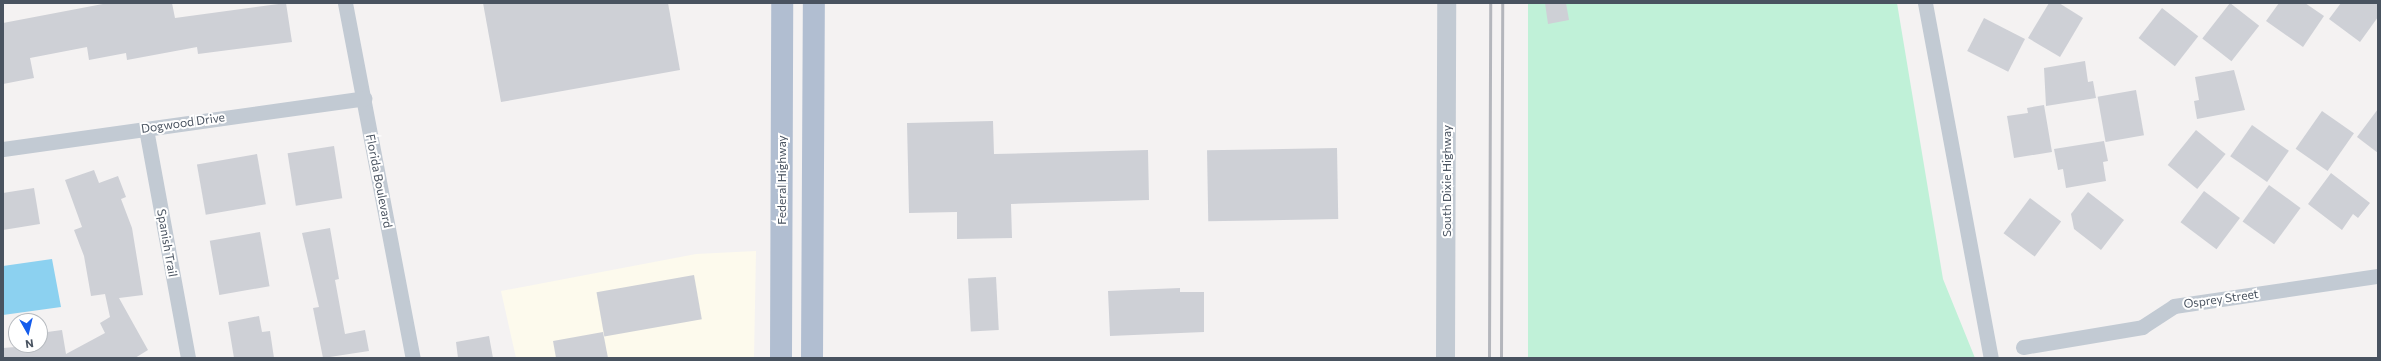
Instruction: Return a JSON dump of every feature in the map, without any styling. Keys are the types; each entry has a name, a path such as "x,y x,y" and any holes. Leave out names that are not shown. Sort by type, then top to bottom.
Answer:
{"main road":[{"name":"Federal Highway","path":"781,358 782,3"},
{"path":"812,358 814,3"}],"street":[{"name":"Florida Boulevard","path":"345,3 413,358"},
{"name":"South Dixie Highway","path":"1445,358 1446,3"},
{"path":"1925,3 1991,358"},
{"name":"Dogwood Drive","path":"3,149 364,98"},
{"name":"Spanish Trail","path":"146,129 188,358"},
{"name":"Osprey Street","path":"2023,347 2142,327 2174,306 2378,276"}],"shaded area":[{"path":"756,251 754,358 516,358 501,291 696,254"}],"green space":[{"path":"1528,3 1897,3 1943,279 1975,358 1528,358"}],"water":[{"path":"52,259 61,307 8,313 8,314 3,315 3,266"}],"building":[{"path":"108,3 172,3 175,18 286,3 292,42 198,54 197,47 127,60 126,53 89,60 87,47 30,58 34,78 3,84 3,23"},
{"path":"483,3 668,3 680,70 501,102"},
{"path":"1545,3 1566,3 1569,20 1548,24"},
{"path":"2049,3 2059,3 2083,18 2060,57 2028,38"},
{"path":"2230,3 2259,26 2231,61 2202,38"},
{"path":"2279,3 2305,3 2324,16 2303,47 2266,21"},
{"path":"2341,3 2378,3 2378,17 2360,42 2329,19"},
{"path":"2162,8 2198,36 2175,66 2139,38"},
{"path":"1984,18 2025,39 2008,72 1967,51"},
{"path":"2085,61 2088,82 2093,81 2096,98 2046,106 2044,68"},
{"path":"2234,70 2245,110 2197,119 2194,101 2199,100 2195,77"},
{"path":"2136,90 2144,135 2106,142 2098,97"},
{"path":"2044,105 2052,152 2014,158 2007,116 2028,113 2027,108"},
{"path":"2378,109 2378,153 2357,137"},
{"path":"2322,111 2354,133 2328,171 2296,149"},
{"path":"993,121 994,154 1148,150 1149,200 1011,204 1012,238 957,239 957,212 909,213 907,123"},
{"path":"2252,125 2289,151 2267,182 2230,156"},
{"path":"2196,130 2226,154 2197,189 2168,165"},
{"path":"2104,141 2108,161 2103,162 2106,181 2066,188 2063,169 2058,170 2054,149"},
{"path":"334,146 342,198 296,206 288,153"},
{"path":"1337,148 1338,219 1208,221 1207,150"},
{"path":"257,154 266,204 206,215 197,165"},
{"path":"94,170 99,183 118,176 126,197 121,199 132,228 143,295 119,298 148,350 135,358 3,358 3,348 8,348 8,353 48,353 48,332 62,330 66,354 105,333 100,323 110,317 105,294 91,296 84,256 74,230 82,227 65,180"},
{"path":"2331,173 2370,203 2358,218 2353,214 2342,230 2308,204"},
{"path":"2269,185 2301,208 2274,244 2243,221"},
{"path":"34,188 40,224 3,230 3,193"},
{"path":"2204,191 2240,218 2216,249 2181,222"},
{"path":"2088,192 2124,220 2101,250 2074,229 2071,214"},
{"path":"2030,198 2061,221 2035,257 2004,233"},
{"path":"330,228 339,279 335,280 345,334 365,330 369,351 323,358 313,308 319,307 302,233"},
{"path":"260,232 270,286 219,295 210,241"},
{"path":"694,275 702,319 604,337 597,292"},
{"path":"996,277 999,330 971,331 968,278"},
{"path":"1180,288 1180,292 1204,292 1204,332 1110,336 1108,291"},
{"path":"259,316 262,332 270,331 274,358 234,358 228,322"},
{"path":"603,332 608,358 556,358 553,341"},
{"path":"489,336 493,358 458,358 456,342"}],"railway":[{"path":"1489,358 1490,3"},
{"path":"1501,358 1502,3"}]}
